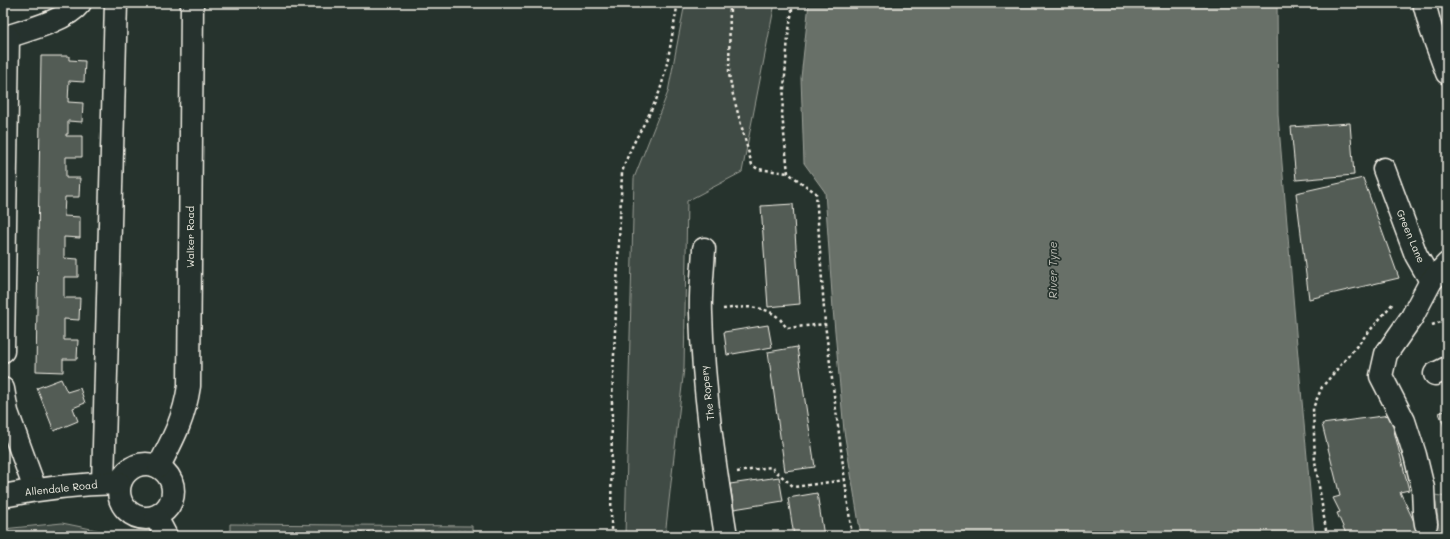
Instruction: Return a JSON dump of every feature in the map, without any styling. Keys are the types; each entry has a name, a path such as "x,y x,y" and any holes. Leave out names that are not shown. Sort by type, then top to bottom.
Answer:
{"street":[{"path":"3,351 6,38 72,12 80,3"},
{"path":"111,483 124,475 129,469 138,464 144,463 159,466 169,476 173,485 174,494 168,508 156,517 146,519 137,517 128,512 121,503 118,494 111,483 116,3"},
{"name":"Walker Road","path":"159,466 180,425 186,405 189,386 192,3"},
{"path":"1424,3 1431,29 1447,73"},
{"name":"Green Lane","path":"1384,169 1416,255 1431,281"},
{"name":"The Ropery","path":"704,249 701,311 705,383 726,536"},
{"path":"1426,524 1424,510 1424,488 1415,455 1404,421 1381,376 1386,354 1412,317 1431,281 1447,264"},
{"path":"3,389 7,412 35,489"},
{"name":"Allendale Road","path":"3,496 35,489 111,483"},
{"path":"156,517 166,536"}],"path":[{"path":"611,536 612,400 622,173 626,158 659,91 664,76 678,3"},
{"path":"730,3 729,74 733,95 752,165 758,169 788,174 816,193 826,324 852,536"},
{"path":"788,174 782,114 788,37 793,3"},
{"path":"1329,536 1326,530 1315,461 1313,408 1322,387 1395,300"},
{"path":"701,311 740,307 761,308 778,318 787,328 826,324"},
{"path":"717,474 771,467 794,487 845,480"},
{"path":"241,534 385,535 465,532"}],"shaded area":[{"path":"685,3 775,3 742,172 687,201 684,368 665,536 625,536 634,178 668,92"},
{"path":"1435,495 1447,497 1447,536 1440,536"},
{"path":"62,523 106,532 109,536 3,536 3,529"},
{"path":"230,524 472,526 472,536 230,536"}],"water":[{"name":"River Tyne","path":"809,3 1277,3 1278,115 1314,536 861,536 844,431 833,309 825,192 804,163 801,78"}],"building":[{"path":"41,56 69,56 69,60 85,61 84,82 69,81 68,102 83,103 82,122 68,121 68,134 66,134 66,136 82,136 82,157 66,157 66,178 80,178 79,197 65,197 64,216 80,217 80,238 64,237 64,258 78,259 78,277 64,277 64,298 80,298 79,320 64,319 64,340 78,340 77,359 63,359 63,372 36,371"},
{"path":"1350,123 1354,175 1296,180 1291,127"},
{"path":"1363,178 1399,278 1309,299 1296,193"},
{"path":"793,204 800,304 768,307 761,206"},
{"path":"768,325 772,347 727,355 724,332"},
{"path":"797,347 815,467 785,471 768,352"},
{"path":"61,379 67,392 80,388 85,403 73,408 78,421 54,431 37,388"},
{"path":"1447,410 1447,433 1439,413"},
{"path":"1390,415 1409,490 1400,492 1421,536 1347,536 1337,513 1340,512 1333,498 1340,496 1322,424"},
{"path":"779,477 783,501 734,509 730,484"},
{"path":"817,493 824,536 794,536 788,498"}]}
